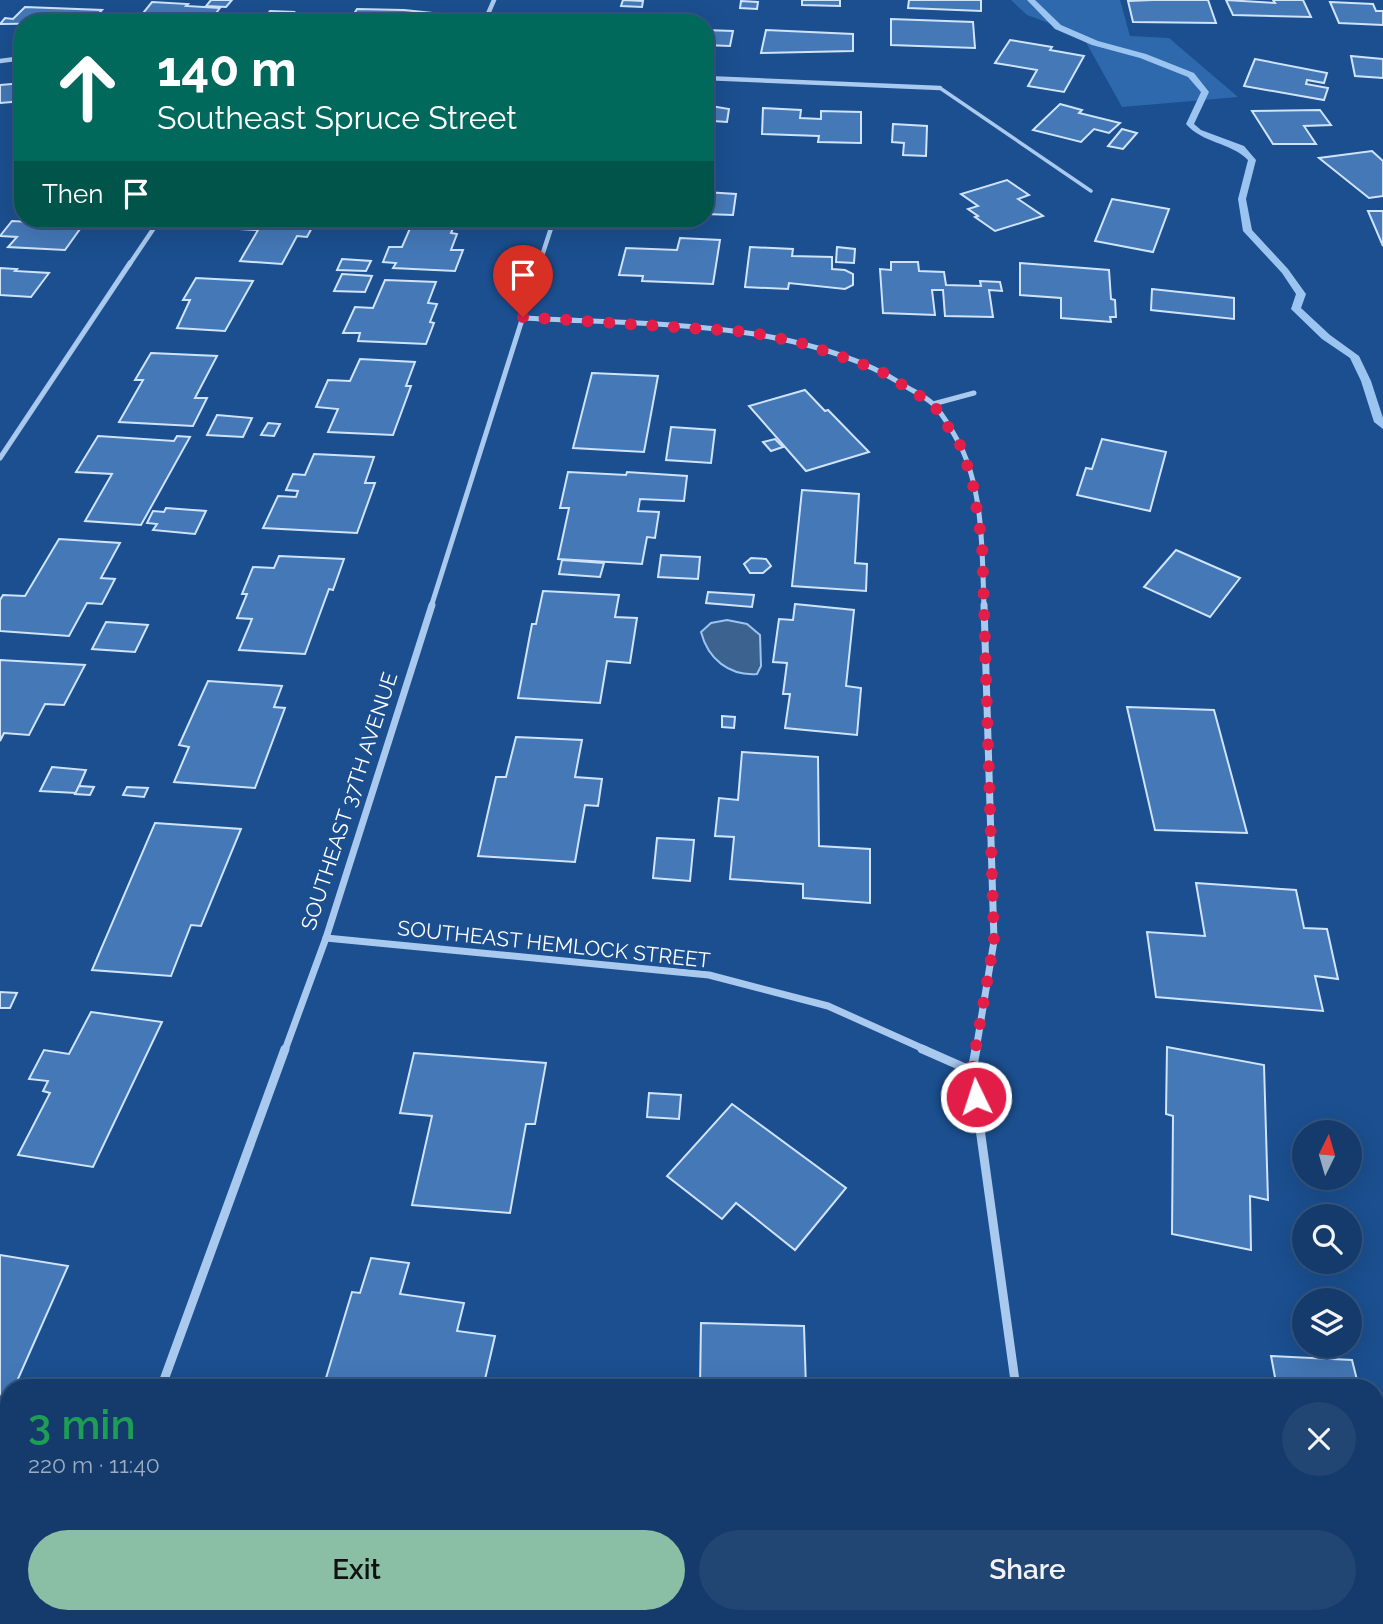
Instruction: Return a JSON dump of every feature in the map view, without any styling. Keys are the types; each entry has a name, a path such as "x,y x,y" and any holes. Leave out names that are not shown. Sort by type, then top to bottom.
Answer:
{"street":[{"path":"714,78 940,88"},
{"path":"0,458 154,228"},
{"name":"SOUTHEAST 37TH AVENUE","path":"164,1379 326,938 551,228"},
{"path":"523,317 749,332 805,344 879,370 933,404 960,445 972,479 982,542 994,941 972,1070 1015,1379"},
{"path":"933,404 974,393"},
{"name":"SOUTHEAST HEMLOCK STREET","path":"326,938 709,975 828,1006 972,1070"}],"lane":[{"path":"940,88 1091,191"}],"shaded area":[{"path":"1011,0 1120,0 1130,36 1169,38 1238,97 1122,107 1082,35 1027,15"},
{"path":"727,620 747,624 760,635 761,666 757,674 729,669 714,658 704,642 701,632 711,623"}],"building":[{"path":"211,0 232,0 226,7 206,6"},
{"path":"623,0 643,1 642,7 621,6"},
{"path":"802,0 840,0 840,6 802,5"},
{"path":"909,0 981,0 981,11 908,8"},
{"path":"1208,0 1216,23 1133,22 1128,1"},
{"path":"1226,0 1275,3 1273,0 1303,0 1311,17 1233,15"},
{"path":"741,1 758,2 757,9 740,8"},
{"path":"152,2 220,8 215,14 142,14"},
{"path":"1330,2 1373,4 1376,11 1383,11 1383,25 1339,23"},
{"path":"25,7 102,10 98,14 18,14"},
{"path":"357,9 434,13 434,14 354,14"},
{"path":"270,11 294,12 293,14 268,14"},
{"path":"5,18 13,19 14,24 0,24"},
{"path":"891,19 973,22 975,48 891,45"},
{"path":"714,30 733,31 730,46 714,45"},
{"path":"766,30 853,34 853,51 761,53"},
{"path":"1010,40 1084,56 1064,92 1028,86 1037,70 995,63"},
{"path":"1351,56 1383,59 1383,78 1355,76"},
{"path":"1255,59 1327,73 1324,83 1307,80 1306,84 1328,88 1324,100 1244,86"},
{"path":"14,84 14,102 0,103 0,85"},
{"path":"1060,104 1082,110 1079,113 1120,123 1109,133 1094,129 1081,142 1033,130"},
{"path":"714,106 729,109 727,122 714,121"},
{"path":"763,108 801,110 800,118 821,119 821,111 861,112 861,143 818,142 819,136 762,134"},
{"path":"1320,110 1331,125 1304,126 1316,144 1273,144 1252,111"},
{"path":"893,124 927,126 926,156 903,155 904,143 892,142"},
{"path":"1122,129 1137,133 1123,149 1108,146"},
{"path":"1372,151 1383,161 1383,196 1369,198 1319,158"},
{"path":"1007,180 1029,195 1018,199 1043,216 995,231 975,217 978,216 968,209 978,206 961,194"},
{"path":"714,193 736,194 733,215 714,214"},
{"path":"1112,199 1169,209 1153,252 1095,241"},
{"path":"1368,211 1383,211 1383,246"},
{"path":"12,221 14,228 80,229 65,250 8,247 17,237 0,236"},
{"path":"224,228 312,228 307,237 297,236 282,264 240,261 258,230"},
{"path":"410,228 453,228 451,233 457,234 451,250 463,250 455,271 393,268 396,263 383,262 389,247 402,247"},
{"path":"680,238 720,240 713,284 642,281 643,276 619,275 626,248 677,250"},
{"path":"750,247 793,249 792,256 832,257 832,269 853,274 853,285 845,289 789,283 788,289 745,287"},
{"path":"837,247 855,249 854,263 836,262"},
{"path":"342,259 371,261 366,271 337,270"},
{"path":"891,262 918,262 919,271 944,272 946,285 981,286 980,281 1000,282 1002,291 989,290 993,317 945,316 943,290 932,290 935,315 883,313 880,269 891,270"},
{"path":"1020,263 1109,270 1111,299 1115,300 1116,317 1110,317 1111,322 1061,318 1061,298 1020,295"},
{"path":"0,268 49,273 31,297 0,295"},
{"path":"342,274 372,276 365,292 334,291"},
{"path":"196,278 253,281 225,331 177,328 190,300 183,300"},
{"path":"385,280 436,282 428,303 437,304 430,322 434,323 426,344 358,341 360,333 343,333 355,307 373,308"},
{"path":"1152,289 1234,298 1234,319 1151,310"},
{"path":"151,353 217,356 195,398 207,398 193,426 119,422 143,380 135,380"},
{"path":"360,359 415,362 406,386 411,386 393,435 328,432 338,409 316,407 328,380 350,381"},
{"path":"592,373 658,376 644,452 573,448"},
{"path":"805,390 869,452 806,471 749,406"},
{"path":"217,415 252,418 243,437 207,435"},
{"path":"268,423 280,424 274,436 261,435"},
{"path":"671,427 715,430 711,463 666,460"},
{"path":"98,436 174,441 177,436 190,437 141,525 85,521 112,474 76,472"},
{"path":"775,439 783,447 771,451 763,442"},
{"path":"1102,439 1166,452 1150,511 1077,495 1086,468 1092,469"},
{"path":"314,454 374,457 365,483 375,483 357,533 263,528 278,496 296,497 298,491 286,490 293,474 305,475"},
{"path":"568,472 687,476 684,501 640,499 638,511 659,512 655,538 647,537 642,564 558,559 569,508 560,508"},
{"path":"802,490 859,494 855,563 867,564 866,591 792,586"},
{"path":"166,508 206,511 195,534 153,530 157,524 147,523 153,511 164,512"},
{"path":"59,539 120,543 101,578 115,579 102,604 87,603 69,636 0,631 0,600 3,595 25,596"},
{"path":"1176,550 1240,578 1210,617 1144,587"},
{"path":"661,555 700,557 698,579 658,577"},
{"path":"279,556 344,559 333,590 329,589 305,654 239,650 252,619 237,618 247,594 242,594 253,567 274,568"},
{"path":"751,558 766,559 771,566 763,573 750,573 744,564"},
{"path":"562,560 604,563 600,577 559,574"},
{"path":"543,591 619,595 615,617 637,618 630,663 607,661 600,703 518,698 532,624 536,624"},
{"path":"708,592 754,595 752,607 706,603"},
{"path":"795,604 854,610 846,686 861,688 857,735 785,728 790,694 783,694 787,663 773,662 779,619 793,620"},
{"path":"106,622 148,625 135,652 92,649"},
{"path":"0,660 85,665 64,705 45,704 29,735 4,733 0,741"},
{"path":"208,681 282,686 274,707 285,708 255,788 174,782 189,747 179,745"},
{"path":"1127,707 1214,710 1247,833 1155,830"},
{"path":"722,716 735,717 734,728 722,727"},
{"path":"516,737 582,740 575,777 602,779 598,806 585,805 575,862 478,856 496,777 506,777"},
{"path":"742,752 818,757 819,846 870,849 870,903 803,898 803,884 730,879 734,837 715,836 719,798 738,800"},
{"path":"52,767 86,770 76,793 40,791"},
{"path":"79,786 94,787 90,795 75,794"},
{"path":"127,787 148,788 144,797 123,795"},
{"path":"155,823 241,829 201,926 191,925 171,976 92,970"},
{"path":"657,838 694,840 690,881 653,878"},
{"path":"1196,883 1296,890 1304,928 1327,929 1338,979 1315,976 1323,1011 1156,997 1147,932 1205,936"},
{"path":"0,992 17,993 10,1008 0,1008"},
{"path":"91,1012 162,1022 93,1167 18,1155 50,1093 43,1091 48,1081 29,1079 44,1050 69,1054"},
{"path":"1167,1047 1264,1065 1268,1200 1250,1196 1251,1250 1172,1234 1173,1116 1166,1114"},
{"path":"414,1053 546,1063 535,1124 526,1124 510,1213 412,1205 432,1116 400,1113"},
{"path":"649,1093 681,1095 679,1119 647,1117"},
{"path":"732,1104 846,1188 795,1250 736,1203 722,1219 667,1176"},
{"path":"0,1255 68,1266 18,1379 0,1379"},
{"path":"371,1258 409,1263 400,1294 464,1303 457,1331 495,1336 485,1379 326,1379 352,1292 360,1293"},
{"path":"701,1323 804,1326 806,1379 700,1379"},
{"path":"1271,1356 1352,1360 1357,1379 1275,1379"}],"waterway":[{"path":"1031,0 1058,27 1095,43 1143,56 1191,75 1205,92 1190,124 1198,132 1241,148 1252,160 1242,199 1248,231 1285,271 1301,294 1296,309 1326,337 1354,356 1366,381 1379,422 1383,426"}],"route":[{"path":"523,317 749,332 805,344 879,370 933,404 960,445 972,479 982,542 994,941 972,1070 976,1097"}]}
